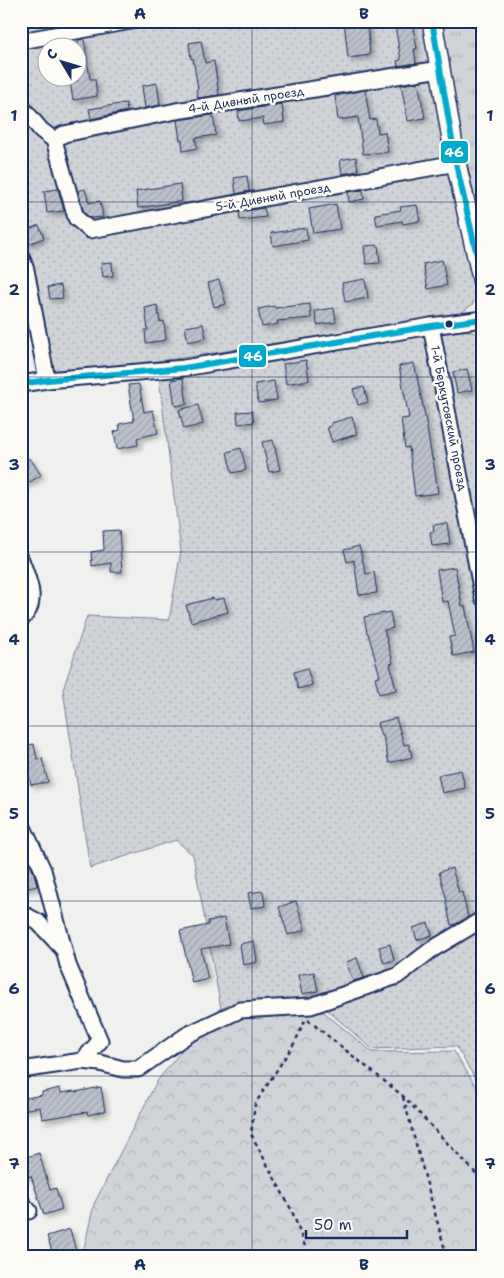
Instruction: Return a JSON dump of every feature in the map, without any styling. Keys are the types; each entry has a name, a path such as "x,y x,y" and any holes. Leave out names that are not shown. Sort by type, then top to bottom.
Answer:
{"main road":[{"path":"432,21 456,163 483,282"}],"street":[{"path":"21,41 131,21"},
{"name":"4-й Дивный проезд","path":"54,140 64,134 176,111 440,70"},
{"path":"21,106 41,130 54,140"},
{"name":"5-й Дивный проезд","path":"54,140 76,218 90,230 456,163"},
{"path":"21,256 26,270 48,380"},
{"path":"21,384 184,368 431,326 483,319"},
{"name":"1-й Беркутовский проезд","path":"431,326 483,598"},
{"path":"21,560 30,588 32,603 28,613 21,619"},
{"path":"21,823 44,870 68,965 100,1042 82,1061"},
{"path":"21,913 38,922 64,951"},
{"path":"21,1070 82,1061 100,1062 123,1069 138,1070 187,1035 240,1010 312,1006 397,976 431,950 483,920"}],"path":[{"path":"309,1257 292,1211 251,1134 255,1104 295,1042 306,1018 403,1096 483,1181"},
{"path":"403,1096 447,1257"}],"green space":[{"path":"21,21 424,21 478,291 473,304 460,314 182,358 40,375 21,293"},
{"path":"439,21 473,21 483,56 483,238 447,69"},
{"path":"457,329 473,332 483,337 483,574 436,333"},
{"path":"427,333 431,337 483,619 483,915 395,973 313,1002 222,1014 193,855 176,840 90,868 63,690 87,616 169,620 181,551 159,379"},
{"path":"483,927 483,1092 456,1046 372,1049 325,1008 401,978"},
{"path":"320,1009 372,1052 454,1051 483,1098 483,1257 82,1257 94,1204 157,1081 190,1040 243,1016"}],"building":[{"path":"344,21 367,21 370,55 348,58"},
{"path":"412,23 417,49 414,49 416,63 398,66 397,61 401,60 395,26"},
{"path":"201,41 205,63 214,61 219,95 198,98 193,58 191,59 189,43"},
{"path":"88,66 90,79 95,79 97,96 73,100 71,88 88,88"},
{"path":"418,82 425,118 408,121 401,85"},
{"path":"157,83 160,105 145,108 142,86"},
{"path":"365,90 370,120 376,119 378,133 385,132 388,152 363,154 358,117 338,120 335,96"},
{"path":"126,103 127,111 91,119 89,109"},
{"path":"282,104 284,122 264,125 263,118 239,121 238,111"},
{"path":"213,115 216,135 195,138 197,148 183,151 177,120"},
{"path":"356,157 358,171 342,174 340,160"},
{"path":"247,176 249,191 236,194 234,178"},
{"path":"180,184 182,201 138,208 136,191"},
{"path":"58,189 64,211 47,213 44,191"},
{"path":"85,189 89,203 100,201 103,217 91,218 84,213 78,191"},
{"path":"363,190 364,199 349,202 348,192"},
{"path":"336,204 340,229 313,233 309,209"},
{"path":"417,205 420,221 403,224 402,221 377,225 375,214 401,210 400,207"},
{"path":"264,208 266,217 240,220 239,212"},
{"path":"39,225 44,238 25,245 21,232"},
{"path":"306,228 308,240 273,246 271,233"},
{"path":"378,245 380,263 366,264 364,246"},
{"path":"442,260 447,285 428,289 423,264"},
{"path":"112,262 113,276 103,277 101,263"},
{"path":"365,279 368,298 345,302 342,283"},
{"path":"219,280 226,304 214,307 208,283"},
{"path":"61,285 63,298 50,299 48,287"},
{"path":"310,304 311,318 277,321 278,324 262,327 258,309"},
{"path":"157,305 160,322 164,321 166,340 146,343 145,330 148,330 145,308"},
{"path":"334,308 336,322 317,325 315,311"},
{"path":"203,324 206,338 188,342 185,327"},
{"path":"306,360 309,380 286,384 283,364"},
{"path":"414,363 438,493 415,496 409,447 405,448 401,419 409,418 399,366"},
{"path":"467,369 472,390 457,393 453,372"},
{"path":"183,378 187,404 175,406 171,380"},
{"path":"274,381 277,400 258,403 255,384"},
{"path":"139,384 144,412 153,410 158,433 137,438 138,445 117,449 114,432 120,430 119,424 134,421 128,385"},
{"path":"364,387 368,402 358,405 353,389"},
{"path":"198,405 203,424 184,429 179,410"},
{"path":"252,411 254,422 238,424 237,412"},
{"path":"352,417 357,434 332,442 327,427 331,426 331,423"},
{"path":"273,440 280,470 269,472 262,442"},
{"path":"241,448 246,470 232,473 227,452"},
{"path":"30,458 41,475 25,485 21,479 21,464"},
{"path":"447,523 450,544 432,546 430,532 434,531 433,525"},
{"path":"119,530 122,572 111,572 111,563 92,566 91,552 104,550 103,531"},
{"path":"359,546 366,574 374,572 377,593 359,595 354,560 347,562 344,550"},
{"path":"455,567 462,606 465,606 474,652 453,656 449,637 455,636 448,601 442,602 437,570"},
{"path":"213,598 214,600 224,598 228,612 191,622 186,605"},
{"path":"390,612 393,628 384,630 393,663 390,664 396,690 379,694 375,677 380,676 364,617"},
{"path":"307,668 312,685 298,689 294,672"},
{"path":"396,718 404,745 409,744 412,757 389,763 383,735 381,736 377,723"},
{"path":"34,744 37,759 42,758 48,782 31,785 22,746"},
{"path":"461,770 465,788 442,793 438,775"},
{"path":"30,864 37,886 21,890 21,867"},
{"path":"452,868 459,893 462,892 468,917 451,925 439,872"},
{"path":"263,891 265,906 251,908 248,893"},
{"path":"296,901 305,930 288,935 279,907"},
{"path":"224,918 229,944 201,949 208,979 192,983 180,931 208,925 208,921"},
{"path":"428,923 432,935 417,940 413,928"},
{"path":"254,941 257,962 243,965 240,944"},
{"path":"390,944 394,960 384,963 379,947"},
{"path":"357,958 364,978 353,981 346,962"},
{"path":"314,972 318,991 302,994 298,975"},
{"path":"101,1087 105,1111 88,1115 87,1112 42,1119 40,1107 22,1110 21,1099 42,1095 42,1092 60,1088 61,1093 75,1092"},
{"path":"39,1153 50,1190 56,1188 62,1209 44,1215 31,1176 25,1178 21,1165 21,1159"},
{"path":"70,1229 76,1251 54,1257 47,1236"}],"transit line":[{"name":"46","path":"432,21 456,163 483,282"},
{"name":"46","path":"21,384 184,368 431,326 483,319"}]}
